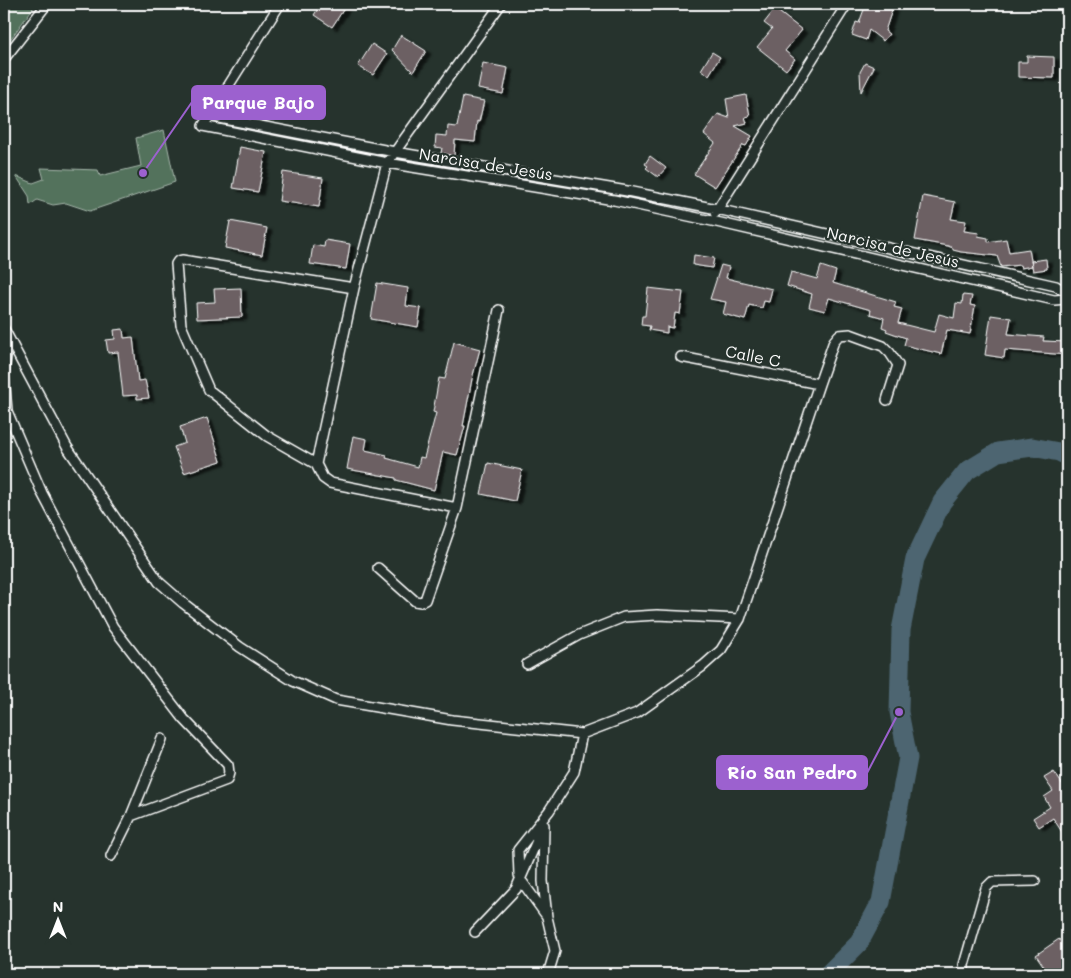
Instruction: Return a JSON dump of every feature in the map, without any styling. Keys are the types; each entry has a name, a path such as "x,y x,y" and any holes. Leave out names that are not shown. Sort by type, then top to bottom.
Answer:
{"street":[{"path":"4,60 47,4"},
{"path":"280,4 203,126 387,162 354,288 316,464 322,478 330,483 457,508"},
{"name":"Narcisa de Jesús","path":"502,4 387,162 614,200 712,220 1054,300 1067,299"},
{"path":"712,220 717,209 847,4"},
{"path":"209,116 395,152"},
{"name":"Narcisa de Jesús","path":"395,152 717,209 1056,286 1067,293"},
{"path":"614,200 617,190"},
{"path":"316,464 267,436 209,390 181,325 176,264 182,260 354,288"},
{"path":"378,568 415,601 421,602 425,600 457,508 499,310"},
{"path":"6,333 67,447 160,582 183,603 240,647 293,681 336,700 414,715 582,734 637,713 703,666 721,650 740,619 818,384 834,341 839,335 850,334 883,346 890,353 898,365 887,400"},
{"path":"6,333 4,374 8,412 47,501 113,628 184,719 228,765 230,773 227,780 131,816"},
{"name":"Calle C","path":"681,358 818,384"},
{"path":"526,664 579,635 624,617 657,615 740,619"},
{"path":"548,917 521,879 518,850 549,811 574,772 582,734"},
{"path":"111,856 131,816 162,738"},
{"path":"475,932 516,889 549,811"},
{"path":"544,825 543,881 554,951 548,974"},
{"path":"964,974 964,965 986,888 992,882 1034,881"}],"green space":[{"path":"4,4 36,4 4,48"},
{"path":"164,130 175,182 90,211 66,203 53,205 37,200 30,205 29,196 16,176 33,183 44,179 41,168 98,170 100,176 141,166 136,138"}],"building":[{"path":"321,4 347,4 332,27 314,15"},
{"path":"866,4 885,4 893,7 885,31 889,34 883,41 869,30 866,40 852,35 856,22 859,23"},
{"path":"775,9 802,30 785,51 795,59 786,70 757,47 772,29 764,23"},
{"path":"401,35 426,51 413,72 392,50"},
{"path":"372,44 387,54 373,75 358,66"},
{"path":"712,52 720,57 709,75 701,70"},
{"path":"1027,56 1054,57 1054,78 1018,77 1018,62 1027,62"},
{"path":"483,63 508,68 503,94 478,89"},
{"path":"865,63 874,67 861,92 860,72"},
{"path":"746,95 750,116 745,117 747,123 735,126 752,136 746,146 743,145 715,187 694,174 715,143 704,134 718,114 729,118 726,99"},
{"path":"463,97 484,101 479,122 477,121 475,142 455,140 454,156 441,153 442,148 435,147 436,135 447,136 448,126 457,127"},
{"path":"240,147 266,152 258,192 233,188"},
{"path":"650,156 666,168 658,177 646,168 648,166 645,164"},
{"path":"283,172 323,178 319,207 279,201"},
{"path":"923,196 955,202 951,219 966,221 964,231 979,233 978,236 988,238 988,242 1006,239 1009,252 1029,249 1032,266 1021,268 1020,265 1001,267 997,256 961,252 953,250 953,248 948,246 915,240"},
{"path":"230,221 267,228 262,255 225,248"},
{"path":"325,240 350,244 346,269 310,264 313,245 324,247"},
{"path":"694,255 714,258 712,268 693,265"},
{"path":"1046,259 1047,269 1033,271 1031,261"},
{"path":"721,265 729,267 726,278 772,289 769,302 764,301 762,308 749,305 745,320 723,314 726,302 710,299"},
{"path":"821,266 836,271 833,283 896,302 894,307 902,309 898,323 934,332 939,314 954,318 956,303 962,304 963,295 972,296 970,305 975,306 970,334 947,330 941,354 904,345 906,338 886,331 887,329 882,327 884,318 870,314 871,310 829,298 825,311 809,307 812,294 787,286 791,272 817,279"},
{"path":"377,283 408,288 406,306 421,308 418,327 371,319"},
{"path":"241,288 242,317 197,319 196,303 215,302 214,289"},
{"path":"648,288 683,292 680,314 675,313 673,328 667,327 667,333 649,330 650,326 641,325 642,316 645,316"},
{"path":"991,315 1011,318 1008,334 1044,337 1043,341 1067,342 1067,355 1005,350 1004,358 985,355"},
{"path":"123,329 124,338 133,337 138,381 145,380 149,398 137,399 137,395 123,396 118,352 108,353 106,340 115,339 114,330"},
{"path":"454,342 480,349 472,379 463,426 465,426 457,455 443,452 434,490 396,480 396,478 347,469 353,436 367,439 365,450 387,455 386,458 418,467 420,457 424,458 436,413 433,412 439,378 445,379"},
{"path":"207,418 221,461 184,473 174,447 185,443 180,427"},
{"path":"488,463 522,470 515,501 481,494"},
{"path":"1054,772 1067,791 1067,840 1053,818 1039,827 1033,818 1050,807 1044,797 1053,791 1044,778"},
{"path":"1059,939 1067,951 1067,974 1049,974 1036,955"}],"waterway":[{"path":"828,974 859,943 881,902 908,758 899,712 901,630 915,559 942,502 967,471 998,452 1032,447 1059,452 1067,456"}],"place":[{"name":"Parque Bajo","path":"143,173"},
{"name":"Río San Pedro","path":"899,712"}]}
